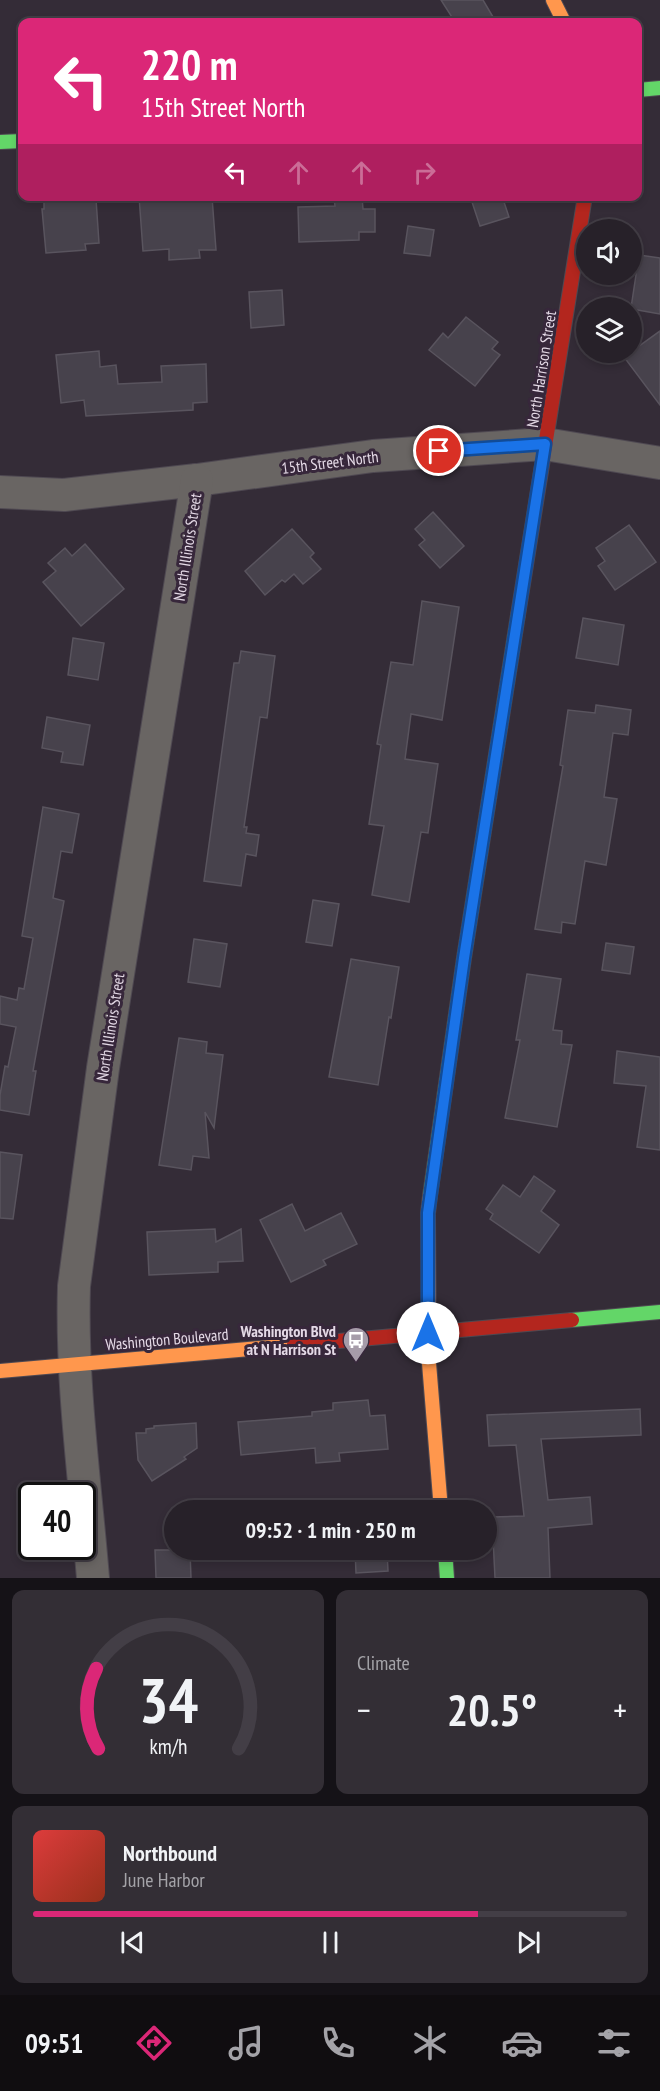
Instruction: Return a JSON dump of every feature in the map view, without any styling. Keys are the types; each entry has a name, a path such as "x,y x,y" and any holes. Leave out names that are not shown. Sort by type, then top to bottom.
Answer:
{"street":[{"path":"553,0 562,18"},
{"path":"642,90 660,88"},
{"path":"0,142 18,141"},
{"name":"North Harrison Street","path":"440,1500 428,1333 428,1213 464,958 584,201"},
{"name":"15th Street North","path":"0,492 64,495 373,456 545,444 660,463"},
{"name":"North Illinois Street","path":"93,1578 75,1363 74,1286 103,1068 197,480"},
{"name":"Washington Boulevard","path":"0,1371 660,1312"},
{"path":"446,1560 447,1578"}],"building":[{"path":"441,0 483,0 494,18 452,18"},
{"path":"96,201 99,243 85,244 86,250 46,253 42,209 44,209 44,202"},
{"path":"139,201 212,201 216,250 199,250 200,258 169,260 169,249 143,251"},
{"path":"334,201 362,201 363,209 375,209 375,232 359,232 359,240 299,242 298,207 335,206"},
{"path":"472,201 504,201 509,217 480,226"},
{"path":"408,226 434,230 430,256 404,253"},
{"path":"642,255 660,258 660,314 642,311 642,297 633,297 634,285 642,285"},
{"path":"282,290 284,325 251,328 249,292"},
{"path":"466,317 498,342 492,349 500,355 475,386 429,350 443,333 448,338"},
{"path":"660,331 660,405 628,363 642,363 642,344"},
{"path":"99,351 100,367 116,365 118,384 162,382 161,366 206,364 207,402 193,403 193,410 86,416 84,400 61,403 56,355"},
{"path":"433,512 464,546 440,568 419,545 425,540 415,529"},
{"path":"629,525 656,562 615,590 598,566 605,561 596,548"},
{"path":"292,529 314,553 310,557 321,569 303,584 294,574 285,582 282,580 265,595 245,571"},
{"path":"85,544 124,589 81,626 43,582 56,571 48,563 65,548 72,556"},
{"path":"422,601 459,607 442,720 411,714 405,759 438,764 428,833 421,832 409,902 372,895 384,826 369,824 381,745 377,744 391,662 413,665"},
{"path":"583,618 624,625 618,665 576,658"},
{"path":"73,638 104,643 98,680 68,675"},
{"path":"241,651 275,656 267,718 260,717 244,827 247,827 246,833 259,835 256,856 246,854 241,886 204,881 234,663 239,663"},
{"path":"596,705 631,710 628,735 613,733 604,797 617,799 606,865 585,861 575,924 562,922 561,933 535,929 563,766 560,765 568,710 595,713"},
{"path":"47,717 90,725 83,765 61,762 63,752 42,748"},
{"path":"43,807 79,814 72,853 61,851 53,898 64,901 33,1071 36,1071 29,1115 0,1110 5,1066 8,1067 16,1027 0,1024 0,996 17,1000 19,988 24,989 33,938 22,936"},
{"path":"313,900 339,904 332,946 306,942"},
{"path":"194,939 227,944 220,987 188,982"},
{"path":"606,943 634,947 630,974 602,970"},
{"path":"351,959 399,967 378,1085 329,1077"},
{"path":"527,974 561,979 553,1030 562,1031 561,1044 572,1045 557,1127 505,1118 520,1040 516,1040"},
{"path":"179,1038 207,1042 206,1053 223,1055 214,1128 205,1112 209,1158 193,1156 191,1170 159,1165"},
{"path":"617,1051 660,1057 660,1150 637,1147 646,1086 614,1083"},
{"path":"0,1152 22,1155 13,1219 0,1218"},
{"path":"534,1176 555,1191 541,1211 559,1225 539,1253 490,1219 493,1214 486,1209 503,1185 520,1197"},
{"path":"292,1204 305,1231 341,1213 357,1244 323,1260 326,1265 291,1282 260,1220"},
{"path":"215,1229 216,1242 241,1229 243,1261 218,1262 218,1272 149,1275 147,1232"},
{"path":"368,1400 370,1416 385,1415 388,1449 339,1453 340,1461 316,1463 315,1448 241,1455 238,1422 312,1416 312,1412 333,1410 333,1403"},
{"path":"640,1409 641,1435 541,1439 548,1500 590,1497 592,1524 548,1528 550,1578 495,1578 497,1517 524,1516 516,1445 489,1446 487,1415"},
{"path":"196,1423 197,1448 184,1457 186,1459 152,1481 138,1460 136,1433 146,1433 146,1429 154,1428 154,1426"},
{"path":"155,1550 164,1550 164,1560 190,1560 191,1578 156,1578"},
{"path":"355,1560 387,1560 388,1571 356,1573"}],"traffic: fast":[{"path":"642,90 660,88"},
{"path":"0,142 18,141"},
{"path":"430,1196 464,958 518,615"},
{"path":"572,1320 660,1312"},
{"path":"446,1560 447,1578"}],"traffic: slow":[{"path":"553,0 562,18"},
{"path":"430,1196 428,1213 429,1363 440,1500"},
{"path":"0,1371 294,1345"}],"traffic: jam":[{"path":"518,615 584,201"},
{"path":"294,1345 572,1320"}],"place":[{"name":"Washington Blvd at N Harrison St","path":"356,1363"}],"route":[{"path":"428,1333 428,1213 464,958 545,444 439,451"}]}
